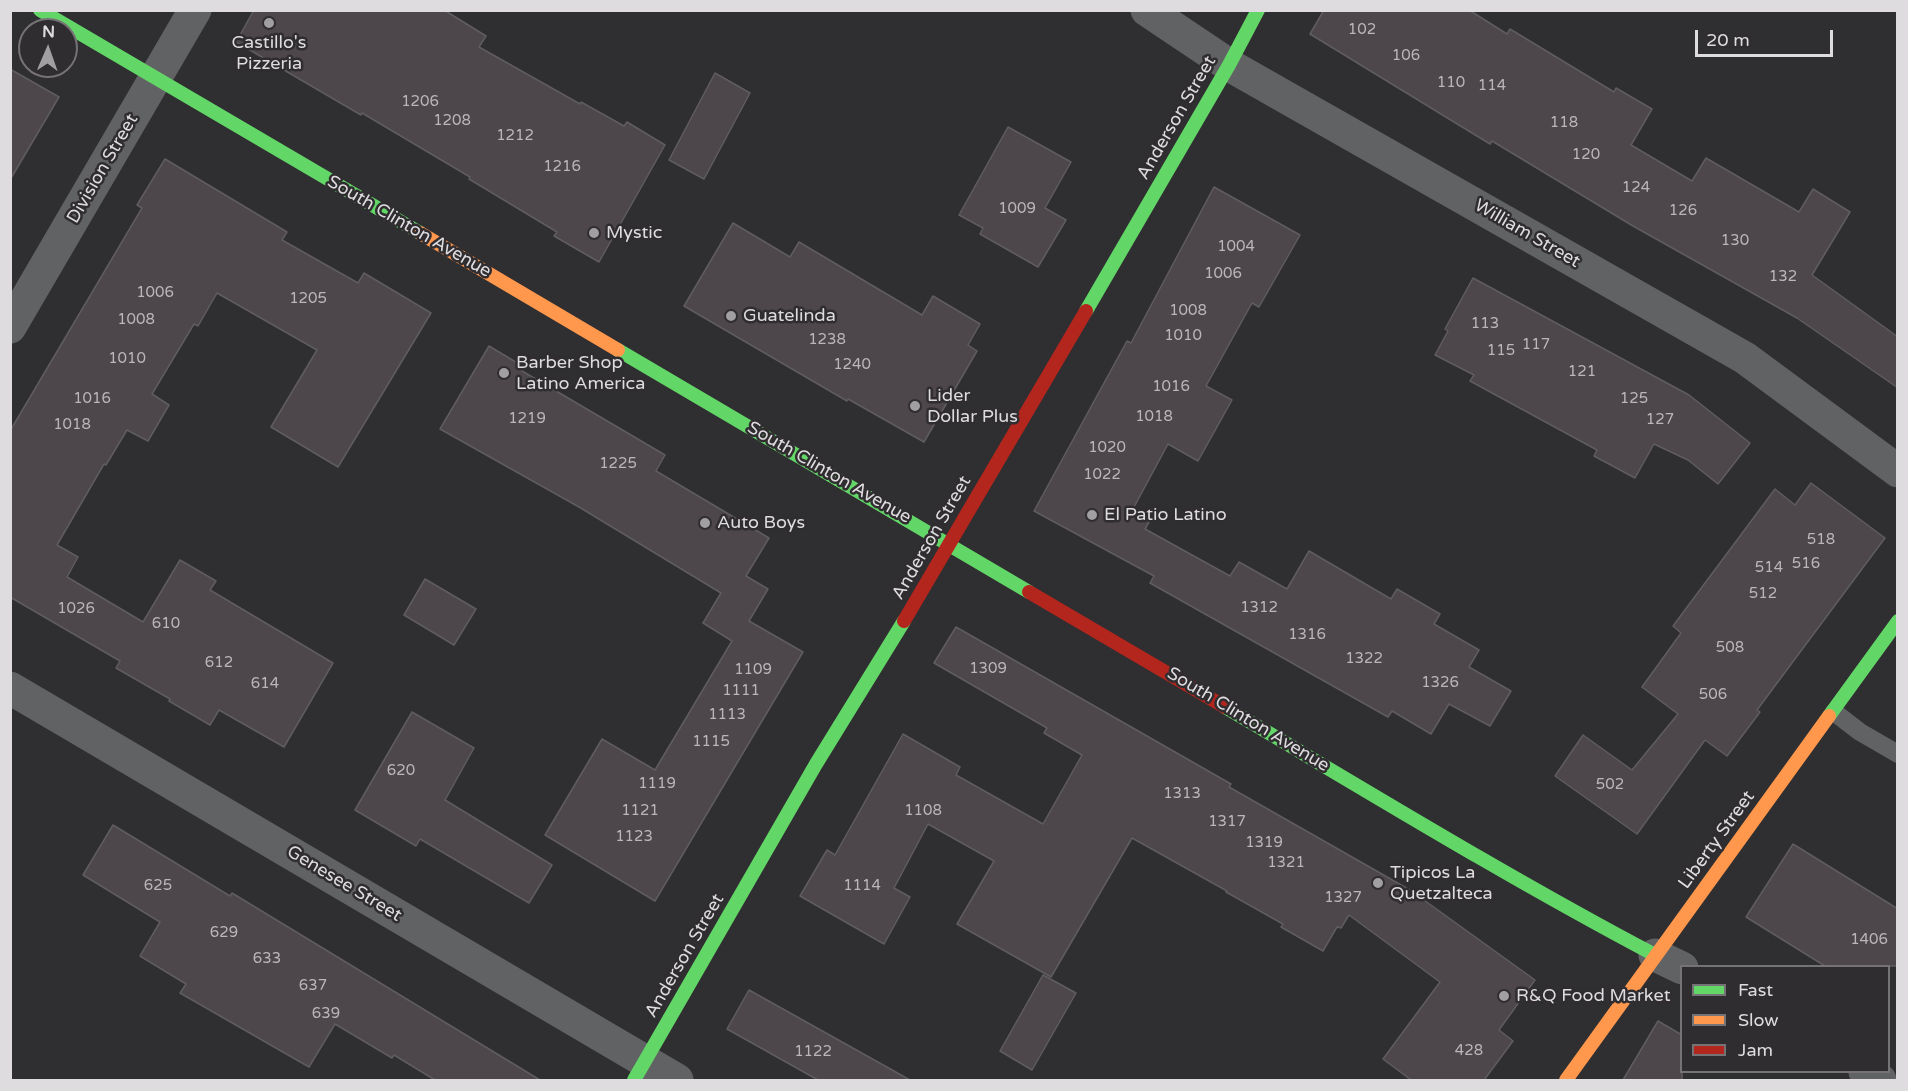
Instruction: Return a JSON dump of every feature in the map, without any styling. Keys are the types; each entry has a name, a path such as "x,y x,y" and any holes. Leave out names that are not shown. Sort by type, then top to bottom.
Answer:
{"street":[{"name":"South Clinton Avenue","path":"40,10 1482,858 1598,925 1668,962"},
{"name":"Division Street","path":"10,327 195,10"},
{"name":"William Street","path":"1147,10 1228,64 1745,358 1898,471"},
{"name":"Anderson Street","path":"639,1071 816,764 929,581 1258,10"},
{"name":"Liberty Street","path":"1566,1080 1668,962 1834,712 1898,621"},
{"name":"Genesee Street","path":"10,688 639,1071 677,1080"}],"lane":[{"path":"1834,712 1860,732 1898,754"}],"building":[{"path":"254,10 444,10 486,36 479,47 580,104 581,102 624,126 627,122 665,145 599,262 554,236 557,232 469,179 470,177 236,42"},
{"path":"1324,10 1469,10 1507,34 1510,29 1614,92 1616,88 1652,109 1631,145 1692,181 1706,158 1799,212 1813,189 1850,212 1812,275 1898,337 1898,388 1797,318 1633,226 1492,141 1490,144 1310,34"},
{"path":"10,69 18,74 18,78 26,78 59,97 10,180"},
{"path":"715,73 750,93 704,179 669,160"},
{"path":"1008,127 1071,162 1045,208 1066,220 1038,267 980,234 983,228 959,215"},
{"path":"165,159 287,232 282,240 358,283 364,273 431,313 338,467 271,427 317,350 217,293 198,326 194,324 152,394 169,405 148,441 127,430 106,465 104,464 57,545 78,557 67,577 143,622 180,560 216,581 210,590 333,663 284,747 219,710 210,725 116,668 120,661 10,597 10,431 142,208 137,205"},
{"path":"1214,187 1300,235 1259,307 1252,303 1206,386 1232,400 1198,461 1168,444 1133,509 1151,519 1145,529 1230,576 1239,562 1287,589 1309,551 1391,599 1397,589 1440,614 1434,624 1479,650 1469,667 1511,691 1490,726 1449,704 1431,734 1392,711 1388,717 1150,583 1154,576 1034,511 1127,341 1131,343"},
{"path":"733,223 790,257 799,242 922,315 933,296 980,324 968,345 977,351 924,442 848,399 847,401 684,306"},
{"path":"1473,278 1689,395 1750,443 1718,484 1688,460 1654,444 1635,478 1594,456 1597,450 1470,381 1474,375 1435,355 1448,331 1445,329"},
{"path":"489,346 519,364 517,368 665,455 656,471 769,538 746,576 768,589 749,621 803,652 655,901 545,835 602,739 655,770 732,641 703,623 721,593 579,507 440,429"},
{"path":"1811,483 1885,538 1757,710 1760,712 1727,756 1705,740 1637,834 1555,776 1583,735 1632,770 1678,714 1642,687 1681,633 1673,626 1775,489 1795,505"},
{"path":"425,579 476,609 454,645 404,615"},
{"path":"956,627 1231,784 1229,787 1410,890 1535,980 1499,1030 1513,1041 1484,1080 1411,1080 1383,1059 1440,982 1349,915 1341,928 1337,927 1323,951 1281,927 1283,924 1132,838 1051,977 957,924 994,861 928,824 894,888 910,897 884,944 800,896 827,850 835,855 903,734 960,767 956,775 1043,824 1082,755 1044,733 1047,728 934,663"},
{"path":"412,712 474,748 445,800 552,865 529,903 420,839 416,846 355,810"},
{"path":"113,825 230,896 232,893 540,1080 435,1080 394,1055 392,1058 335,1024 309,1067 180,993 186,984 140,956 160,922 83,875"},
{"path":"1793,844 1898,909 1898,966 1823,965 1746,917"},
{"path":"1043,975 1076,993 1032,1070 1000,1051"},
{"path":"749,990 910,1080 818,1080 727,1029"},
{"path":"1658,1021 1680,1034 1682,1080 1623,1080"}],"traffic: fast":[{"path":"40,10 420,233"},
{"path":"1086,311 1229,65 1258,10"},
{"path":"618,350 1029,592"},
{"path":"634,1080 816,764 904,621"},
{"path":"1829,716 1898,621"},
{"path":"1225,707 1492,865 1655,955"}],"traffic: slow":[{"path":"420,233 618,350"},
{"path":"1566,1080 1829,716"}],"traffic: jam":[{"path":"904,621 1086,311"},
{"path":"1029,592 1225,707"}],"place":[{"name":"Castillo's Pizzeria","path":"269,23"},
{"name":"Mystic","path":"594,233"},
{"name":"Guatelinda","path":"731,316"},
{"name":"Barber Shop Latino America","path":"504,373"},
{"name":"Lider Dollar Plus","path":"915,406"},
{"name":"El Patio Latino","path":"1092,515"},
{"name":"Auto Boys","path":"705,523"},
{"name":"Tipicos La Quetzalteca","path":"1378,883"},
{"name":"R&Q Food Market","path":"1504,996"}]}
